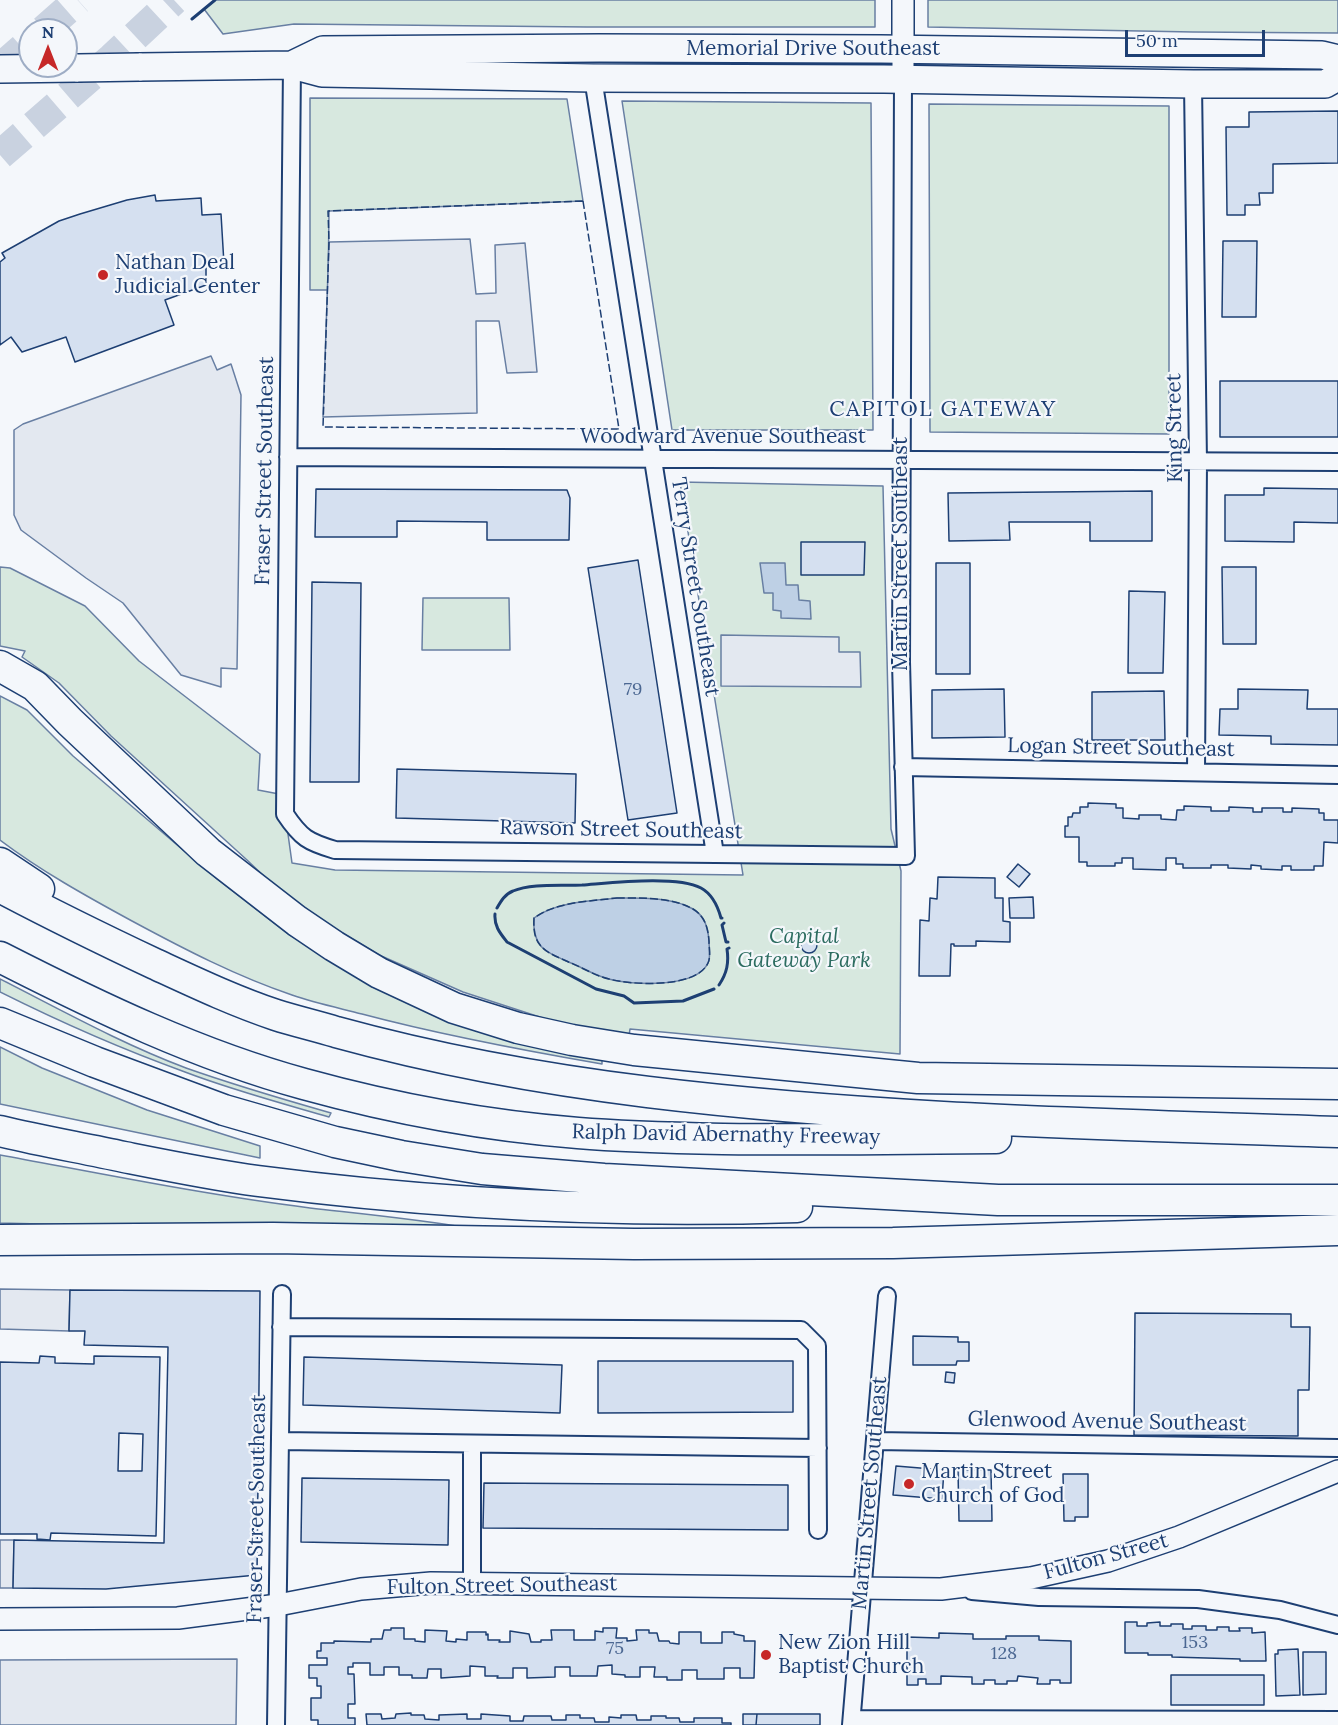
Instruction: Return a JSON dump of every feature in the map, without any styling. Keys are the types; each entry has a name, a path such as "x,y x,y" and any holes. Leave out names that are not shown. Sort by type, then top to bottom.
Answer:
{"highway":[{"path":"0,666 35,686 208,852 297,921 379,973 454,1008 518,1028 634,1050 918,1078 1338,1084"},
{"path":"0,863 166,969"},
{"path":"0,887 71,925 200,985 276,1015 446,1060 600,1086 757,1104 888,1114 1338,1133"},
{"name":"Ralph David Abernathy Freeway","path":"0,957 124,1018 252,1068 364,1099 505,1125 578,1133 666,1138 767,1139 1338,1133"},
{"name":"Ralph David Abernathy Freeway","path":"0,1023 95,1062 225,1110 335,1142 401,1156 482,1169 604,1179 998,1200 1338,1200"},
{"path":"0,1131 180,1168 258,1181 479,1202 597,1207 744,1208 998,1200"},
{"path":"0,1240 273,1238 634,1244 893,1243 1338,1230"}],"main road":[{"name":"Memorial Drive Southeast","path":"292,65 322,50 588,48 1322,55 1338,59"},
{"name":"Memorial Drive Southeast","path":"0,69 292,65 322,73 1193,84 1325,84 1338,77"}],"street":[{"name":"Martin Street Southeast","path":"903,0 901,662 906,856"},
{"name":"Fraser Street Southeast","path":"292,65 285,814 305,839 335,850"},
{"name":"Terry Street Southeast","path":"593,78 715,854"},
{"name":"King Street","path":"1193,84 1198,462 1196,772"},
{"name":"Woodward Avenue Southeast","path":"288,457 1338,462"},
{"name":"Logan Street Southeast","path":"903,767 1338,775"},
{"name":"Rawson Street Southeast","path":"335,850 906,856"},
{"name":"Fraser Street Southeast","path":"276,1725 282,1294"},
{"name":"Martin Street Southeast","path":"851,1722 887,1296"},
{"path":"281,1327 801,1330 817,1346 818,1530"},
{"path":"280,1441 818,1448"},
{"name":"Glenwood Avenue Southeast","path":"875,1441 1338,1448"},
{"path":"472,1444 472,1583"},
{"name":"Fulton Street","path":"862,1587 941,1589 1031,1578 1108,1561 1179,1537 1338,1471"},
{"name":"Fulton Street Southeast","path":"0,1619 178,1618 278,1605 361,1589 431,1583 862,1587"},
{"path":"941,1589 1039,1597 1198,1599 1280,1610 1338,1625"},
{"path":"851,1722 1338,1720"}],"green space":[{"path":"215,0 875,0 875,27 294,24 223,34 204,9"},
{"path":"928,0 1338,0 1338,33 928,27"},
{"path":"310,98 567,99 583,201 329,211 328,290 310,290"},
{"path":"622,101 871,103 873,430 672,430"},
{"path":"929,104 1169,106 1169,434 930,432"},
{"name":"Capital Gateway Park","path":"680,482 883,486 891,829 901,871 900,1054 630,1029 629,1036 558,1023 463,992 379,955 292,903 111,736 59,683 22,657 25,651 0,646 0,567 10,568 85,606 139,661 260,754 258,790 279,794 292,863 335,870 743,875"},
{"path":"423,598 509,598 510,650 422,650"},
{"path":"0,696 27,710 73,756 217,879 288,934 351,970 602,1057 602,1064 511,1048 392,1022 292,995 230,971 191,952 64,883 0,840"},
{"path":"0,979 162,1059 331,1113 329,1117 257,1096 203,1079 138,1054 0,992"},
{"path":"0,1047 42,1068 147,1110 260,1146 260,1158 0,1104"},
{"path":"0,1155 232,1197 469,1228 0,1223"}],"shaded area":[{"path":"470,239 476,294 496,293 495,245 525,243 537,372 507,373 499,321 476,321 477,413 323,417 329,242"},
{"path":"211,356 217,370 231,364 241,395 237,669 221,668 221,687 181,675 123,603 21,530 14,515 14,430 23,424"},
{"path":"721,635 839,637 839,652 860,652 861,687 721,686"},
{"path":"0,1289 70,1290 69,1331 0,1329"},
{"path":"0,1540 14,1540 13,1588 0,1588"},
{"path":"237,1659 236,1725 0,1725 0,1660"}],"water":[{"path":"760,563 785,563 786,585 798,585 799,600 810,601 811,619 781,618 781,611 773,610 773,593 764,593"},
{"path":"617,898 666,900 693,909 703,919 708,932 710,952 708,963 691,977 677,981 632,983 594,974 554,956 538,943 535,936 534,918 563,905"}],"building":[{"path":"1338,111 1338,163 1273,164 1273,193 1259,193 1260,205 1245,205 1245,215 1227,215 1226,127 1249,127 1249,112"},
{"name":"Nathan Deal Judicial Center","path":"155,195 156,201 201,198 202,215 221,214 224,264 206,265 206,285 165,300 174,325 75,362 66,337 22,352 11,337 0,345 0,262 5,258 2,253 59,221 127,200"},
{"path":"1223,241 1257,241 1256,317 1222,317"},
{"path":"1220,381 1338,381 1338,437 1220,437"},
{"path":"1264,488 1338,489 1338,523 1294,522 1294,542 1225,541 1225,495 1264,495"},
{"path":"316,489 567,490 570,498 569,540 487,540 487,522 397,521 397,537 315,537"},
{"path":"1152,491 1152,541 1090,541 1090,522 1009,522 1010,540 949,541 948,493"},
{"path":"801,542 865,542 864,575 801,575"},
{"path":"638,560 677,813 628,820 588,568"},
{"path":"936,563 970,563 970,674 936,674"},
{"path":"1222,567 1256,567 1256,644 1223,644"},
{"path":"312,582 361,583 359,782 310,782"},
{"path":"1129,591 1165,592 1163,673 1128,673"},
{"path":"1004,689 1005,737 932,738 932,690"},
{"path":"1238,689 1308,690 1307,709 1338,709 1338,745 1271,744 1271,736 1219,735 1220,709 1238,709"},
{"path":"1164,691 1165,740 1092,740 1092,692"},
{"path":"397,769 576,774 575,823 396,818"},
{"path":"1088,803 1116,804 1116,808 1123,808 1123,818 1139,819 1139,815 1161,815 1161,819 1176,820 1177,810 1184,810 1184,806 1211,807 1211,811 1229,811 1229,807 1253,808 1253,812 1262,812 1262,808 1283,808 1283,812 1292,812 1292,808 1319,809 1319,813 1324,813 1324,820 1338,820 1338,843 1324,842 1323,866 1314,866 1314,870 1291,870 1291,866 1282,866 1282,870 1261,869 1261,866 1251,865 1251,869 1228,868 1228,865 1211,865 1211,868 1183,868 1183,864 1176,864 1176,858 1166,858 1166,870 1133,869 1133,858 1122,858 1122,863 1115,863 1115,866 1087,866 1087,862 1079,862 1079,837 1065,837 1065,826 1068,826 1068,817 1072,817 1073,813 1080,813 1080,807 1088,807"},
{"path":"1018,864 1030,874 1019,887 1007,877"},
{"path":"938,877 995,878 995,898 1003,898 1003,921 1010,922 1010,942 976,941 976,946 951,944 950,976 919,976 920,920 929,921 930,898 937,899"},
{"path":"1033,897 1034,918 1010,918 1009,898"},
{"path":"809,937 815,939 817,945 815,951 809,953 803,951 801,945 803,939"},
{"path":"70,1290 260,1291 257,1575 106,1589 13,1588 14,1540 164,1543 168,1347 84,1345 85,1331 69,1331"},
{"path":"1135,1313 1291,1314 1291,1327 1310,1327 1309,1390 1298,1390 1298,1436 1134,1435"},
{"path":"913,1336 958,1337 958,1342 969,1342 969,1361 957,1361 956,1365 913,1365"},
{"path":"40,1356 55,1357 55,1363 94,1364 94,1356 160,1357 156,1536 51,1533 50,1540 37,1539 37,1534 0,1534 0,1362 39,1363","holes":["119,1433 143,1434 142,1471 118,1471"]},
{"path":"304,1357 562,1365 560,1413 303,1405"},
{"path":"598,1361 793,1361 793,1412 598,1413"},
{"path":"946,1372 955,1373 954,1383 945,1382"},
{"path":"896,1466 944,1470 942,1499 893,1495"},
{"path":"958,1470 991,1470 992,1521 959,1521"},
{"path":"1063,1474 1088,1474 1088,1517 1075,1517 1075,1521 1064,1521"},
{"path":"302,1478 449,1480 448,1545 301,1542"},
{"path":"484,1483 788,1485 788,1530 483,1528"},
{"path":"1125,1622 1137,1622 1137,1626 1160,1622 1160,1626 1183,1624 1183,1629 1192,1629 1192,1626 1206,1626 1206,1630 1229,1627 1229,1631 1252,1628 1252,1633 1265,1632 1266,1661 1125,1653"},
{"path":"391,1628 404,1628 404,1639 425,1642 425,1630 447,1631 446,1641 467,1640 467,1632 486,1632 488,1640 510,1642 510,1631 529,1634 531,1642 541,1642 541,1640 552,1640 551,1630 574,1630 574,1640 595,1640 595,1631 603,1632 603,1628 617,1628 616,1638 627,1638 627,1641 637,1640 636,1630 649,1630 649,1633 657,1633 659,1641 679,1644 679,1632 701,1632 701,1643 722,1643 722,1632 734,1632 734,1634 744,1636 744,1641 755,1641 754,1678 740,1678 740,1668 724,1668 724,1679 697,1679 697,1670 682,1670 682,1680 667,1680 667,1677 654,1677 655,1667 640,1667 640,1677 625,1677 625,1675 612,1674 612,1665 598,1666 597,1676 570,1676 570,1667 555,1667 555,1677 527,1678 527,1668 513,1668 513,1678 497,1678 498,1676 485,1676 485,1667 470,1666 470,1676 441,1678 441,1669 428,1669 427,1678 412,1678 412,1675 399,1675 399,1667 384,1667 384,1675 370,1675 370,1663 353,1663 353,1667 348,1667 348,1674 354,1674 355,1704 348,1704 348,1718 355,1718 355,1725 318,1725 318,1720 311,1720 311,1698 321,1698 321,1686 317,1686 317,1678 309,1678 309,1665 327,1665 327,1658 317,1658 317,1651 321,1651 321,1643 371,1642 371,1639 382,1639 384,1630 391,1630"},
{"path":"939,1633 973,1634 973,1639 1039,1636 1039,1640 1071,1641 1071,1683 1050,1680 1050,1684 1037,1684 1038,1678 1018,1676 1017,1681 1007,1681 1007,1684 995,1684 995,1680 984,1680 984,1684 972,1684 972,1677 941,1676 941,1684 926,1684 926,1679 918,1679 918,1685 907,1685 907,1637 939,1638"},
{"path":"1298,1649 1300,1695 1276,1696 1275,1654 1278,1654 1278,1650"},
{"path":"1303,1652 1326,1652 1326,1694 1303,1695"},
{"path":"1171,1675 1264,1675 1264,1705 1171,1705"},
{"path":"411,1713 411,1715 424,1715 425,1719 439,1720 439,1715 467,1714 467,1719 481,1719 481,1714 510,1716 510,1721 523,1721 524,1716 551,1716 552,1720 566,1720 566,1715 594,1718 595,1722 609,1722 609,1717 621,1718 621,1715 636,1715 637,1720 651,1720 651,1716 666,1716 666,1718 679,1718 680,1722 694,1722 694,1718 722,1718 722,1723 731,1723 731,1725 367,1725 366,1714 381,1714 382,1719 395,1718 396,1714"},
{"path":"743,1714 757,1714 756,1725 743,1725"},
{"path":"757,1714 820,1714 820,1725 756,1725"}],"tunnel":[{"path":"58,18 78,0"},
{"path":"0,155 112,58 174,0"},
{"path":"0,68 18,52"}],"fence":[{"path":"583,201 619,429 323,427 328,211 583,201"},
{"path":"617,898 666,900 693,909 703,919 708,932 710,952 708,963 691,977 677,981 632,983 594,974 554,956 538,943 535,936 534,918 563,905 617,898"}],"wall":[{"path":"192,19 215,0"},
{"path":"497,908 508,894 520,888 660,881 690,884 701,888 711,897 722,918"},
{"path":"495,914 497,926 507,942 596,989 624,996 634,1003 683,1001 714,989"},
{"path":"724,923 722,925 726,942 728,942"},
{"path":"719,985 727,968 727,949 729,948"}],"place":[{"name":"Nathan Deal Judicial Center","path":"103,275"},
{"name":"Martin Street Church of God","path":"909,1484"},
{"name":"New Zion Hill Baptist Church","path":"766,1655"}],"district":[{"name":"CAPITOL GATEWAY","path":"943,410"}]}
